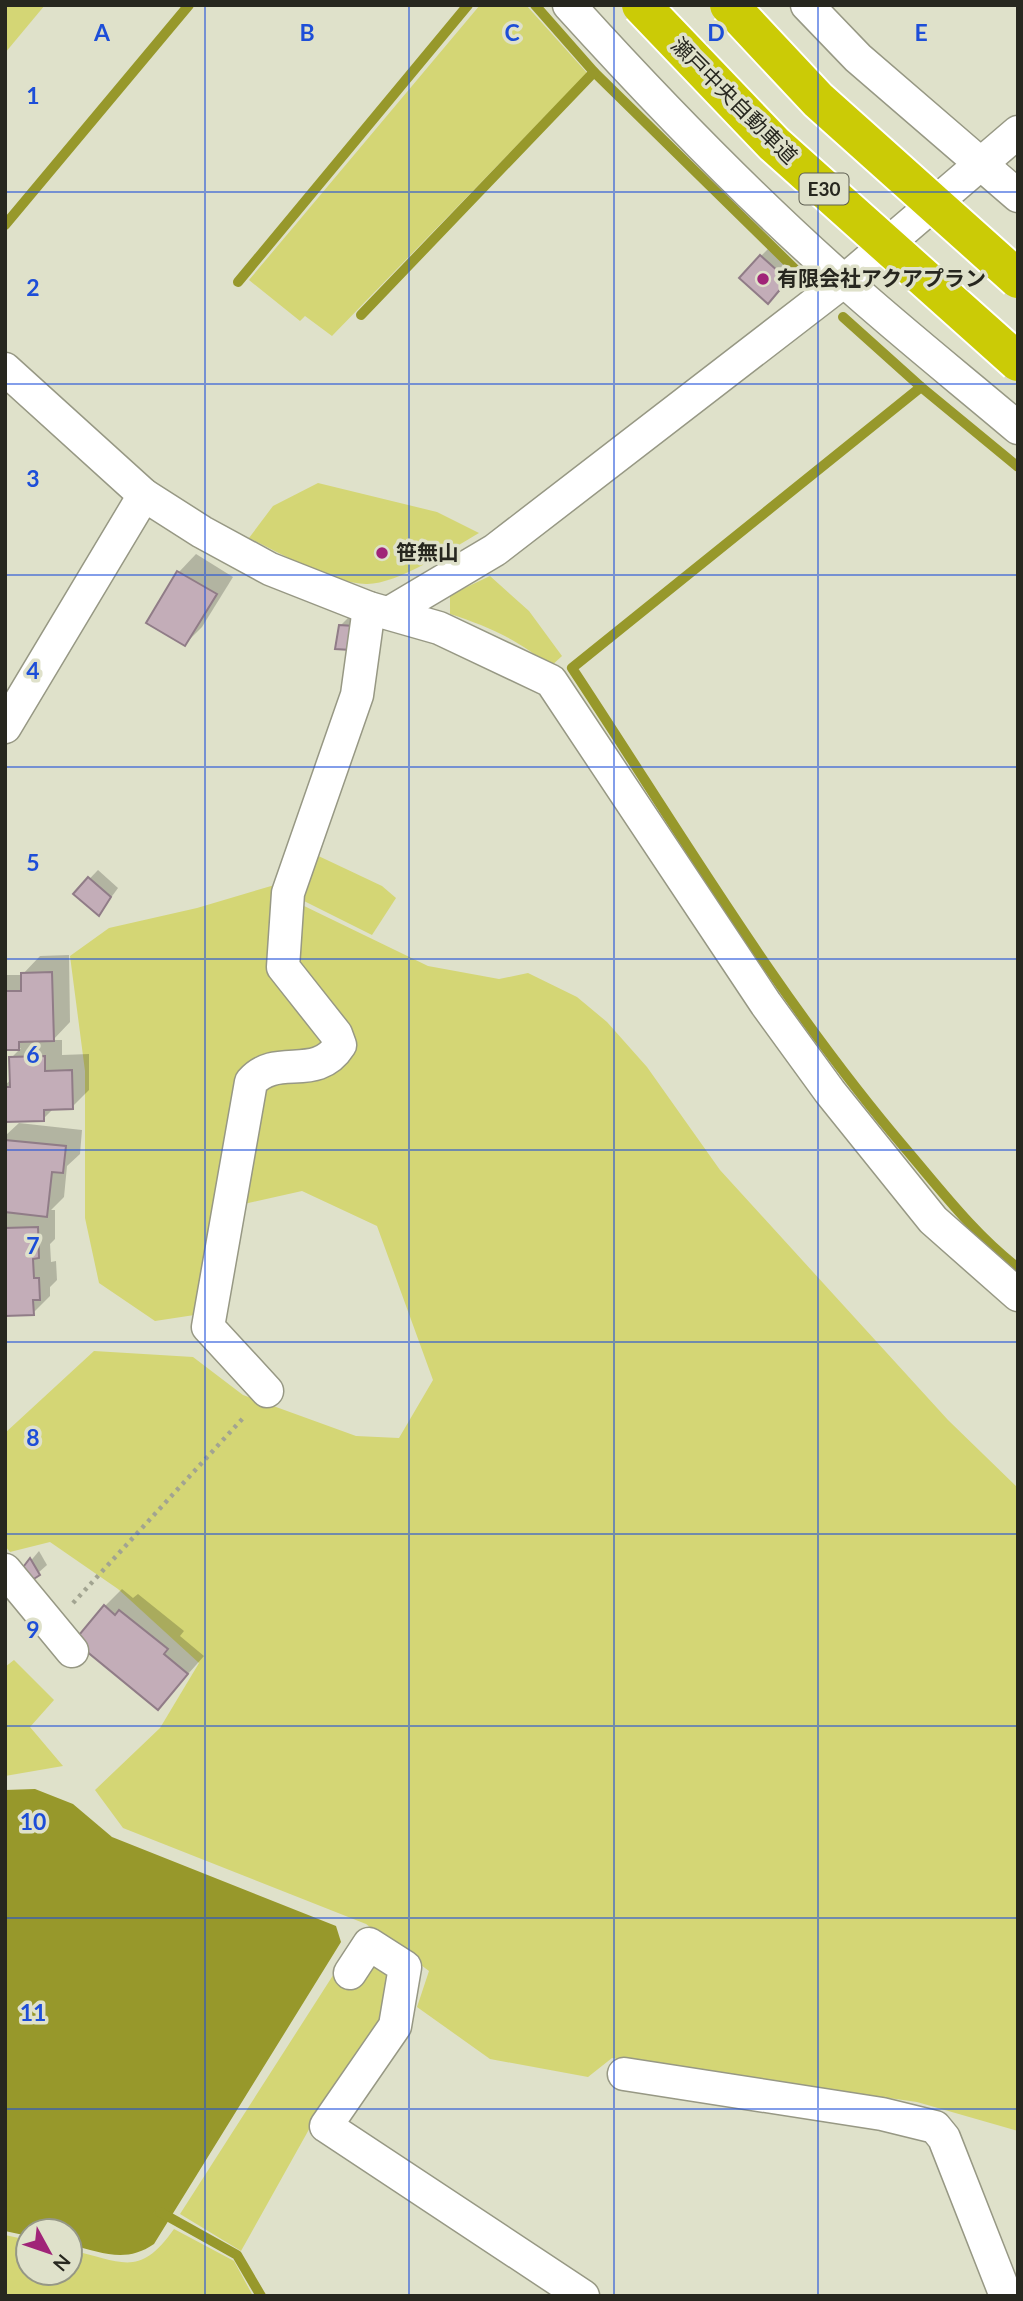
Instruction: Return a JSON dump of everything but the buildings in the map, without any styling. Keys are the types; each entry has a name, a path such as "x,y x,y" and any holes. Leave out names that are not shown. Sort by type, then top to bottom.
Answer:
{"highway":[{"name":"瀬戸中央自動車道","path":"641,5 775,144 1018,362"},
{"path":"729,5 818,100 1018,279"}],"street":[{"path":"569,5 639,82 734,178 844,281 1018,428"},
{"path":"807,5 858,58 1018,196"},
{"path":"267,1391 208,1328 251,1083 260,1071 320,1065 332,1057 340,1045 336,1034 284,967 288,894 357,695 379,610 495,550 844,281 982,166 1018,132"},
{"path":"5,369 144,495 202,532 270,569 379,610 439,628 551,681 766,1004 830,1092 933,1220 1018,1295"},
{"path":"5,727 144,495"},
{"path":"5,1570 72,1651"},
{"path":"350,1973 369,1944 405,1967 394,2026 326,2126 583,2296"},
{"path":"624,2074 882,2114 935,2127 944,2138 1006,2296"}],"path":[{"path":"51,1626 267,1391"}],"shaded area":[{"path":"5,5 45,5 5,53"},
{"path":"480,5 526,5 587,73 332,336 305,316 300,321 249,280"},
{"path":"318,483 437,512 479,533 393,579 366,584 322,573 249,538 273,506"},
{"path":"490,576 529,611 562,656 550,667 503,635 450,614 450,595"},
{"path":"310,852 382,886 396,898 372,935 300,899"},
{"path":"278,884 275,925 329,1036 315,1057 263,1061 201,1314 155,1321 99,1283 85,1218 85,1071 70,956 109,928 197,908"},
{"path":"300,904 428,966 499,979 528,973 577,997 607,1022 647,1067 720,1170 948,1420 1018,1488 1018,2131 917,2102 612,2058 588,2077 490,2059 417,2007 429,1971 366,1924 123,1828 95,1790 160,1728 199,1663 118,1589 50,1542 10,1552 5,1546 5,1433 94,1351 193,1357 243,1395 356,1436 399,1438 433,1380 377,1226 302,1191 235,1206 264,1080 300,1078 323,1073 334,1069 350,1053 299,965"},
{"path":"14,1660 54,1700 30,1727 63,1766 5,1776 5,1667"},
{"path":"35,1789 73,1804 112,1837 336,1926 341,1942 154,2244 133,2254 113,2255 84,2248 84,2217 14,2217 14,2233 5,2231 5,1790"},
{"path":"355,1941 392,1975 386,2017 312,2124 241,2251 180,2214"},
{"path":"174,2229 234,2261 253,2296 5,2296 5,2235 14,2237 14,2287 84,2287 84,2253 117,2261 139,2261 162,2245"}],"waterway":[{"path":"5,225 189,5"},
{"path":"238,282 468,5"},
{"path":"535,5 594,72 803,277"},
{"path":"361,315 594,72"},
{"path":"843,317 921,387 1018,467"},
{"path":"921,387 572,668 731,913 815,1033 859,1092 945,1195 972,1226 1018,1268"},
{"path":"160,2212 237,2255 261,2296"}],"place":[{"name":"有限会社アクアプラン","path":"763,279"},
{"name":"笹無山","path":"382,553"}]}
